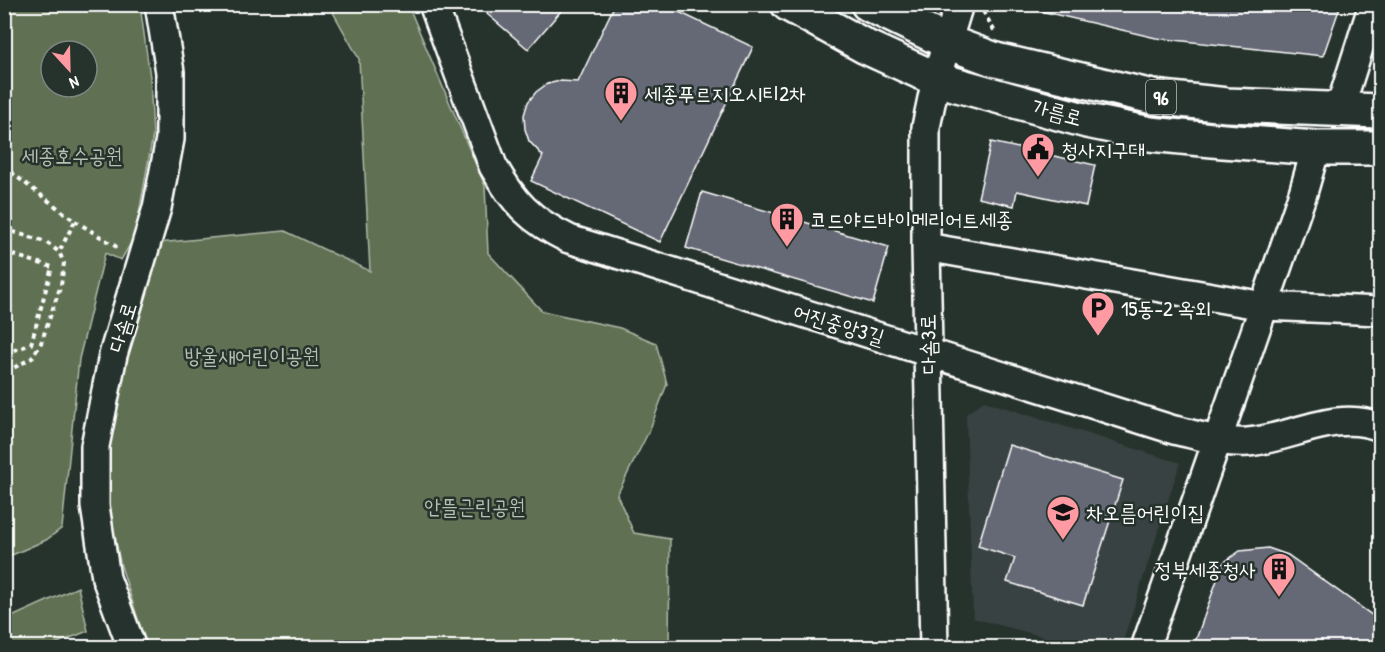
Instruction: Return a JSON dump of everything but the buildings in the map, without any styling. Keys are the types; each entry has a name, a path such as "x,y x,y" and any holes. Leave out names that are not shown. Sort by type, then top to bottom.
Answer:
{"main road":[{"name":"가름로","path":"788,4 866,47 936,79 1087,121 1150,134 1316,148 1380,148"},
{"name":"가름로","path":"868,4 948,42 996,60 1153,97 1227,105 1380,111"}],"street":[{"name":"다솜로","path":"132,648 106,578 95,506 95,446 113,355 157,208 170,139 170,72 159,4"},
{"name":"어진중앙3길","path":"433,4 493,166 507,191 524,211 545,227 569,239 1174,430 1245,442 1266,440 1326,423 1347,420 1365,421 1380,427"},
{"path":"1339,111 1373,4"},
{"name":"다솜3로","path":"934,648 926,247 926,127 936,79 948,42 971,8"},
{"path":"1145,648 1303,193 1316,148"},
{"path":"926,247 1264,306 1380,311"}],"path":[{"path":"971,8 998,37"},
{"path":"4,168 75,221 142,262"},
{"path":"59,252 75,221"},
{"path":"4,229 46,242 59,252 64,263 61,285 41,343 32,358 4,373"},
{"path":"4,252 52,267 31,344 4,354"}],"shaded area":[{"name":"차오름어린이집","path":"984,401 1180,463 1121,647 1083,647 973,618 966,414"}],"green space":[{"name":"세종호수공원","path":"5,5 140,5 150,77 153,135 135,236 121,260 105,253 79,359 62,528 46,540 5,558"},
{"name":"안뜰근린공원","path":"329,5 408,5 485,186 488,253 542,311 620,328 656,343 667,384 650,429 617,495 634,533 670,539 669,647 147,647 121,566 95,446 158,243 285,231 370,271 359,59"},
{"path":"78,587 88,631 47,647 5,647 5,620"}],"place":[{"name":"세종푸르지오시티2차","path":"621,122"},
{"name":"청사지구대","path":"1038,178"},
{"name":"코드야드바이메리어트세종","path":"787,248"},
{"name":"15동-2 옥외","path":"1098,337"},
{"name":"차오름어린이집","path":"1063,541"},
{"name":"정부세종청사","path":"1279,598"}],"park label":[{"name":"방울새어린이공원","path":"252,355"}]}
